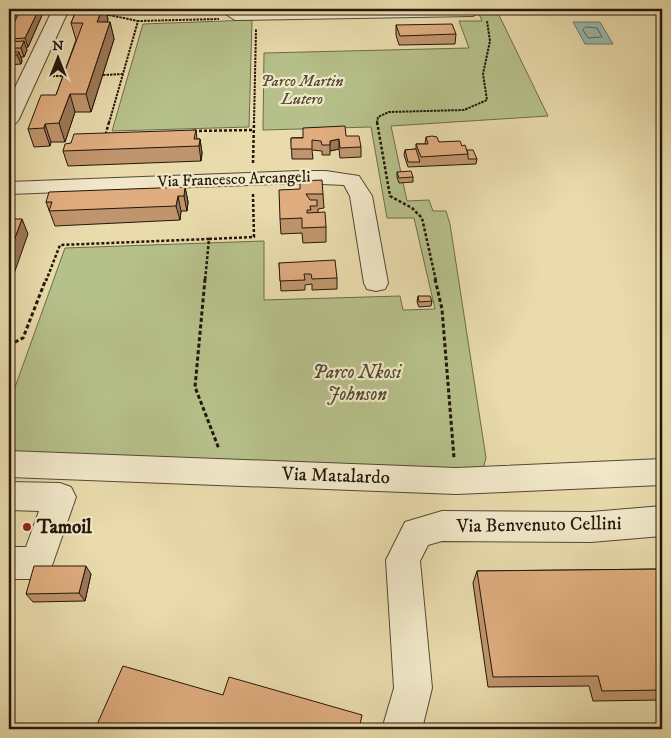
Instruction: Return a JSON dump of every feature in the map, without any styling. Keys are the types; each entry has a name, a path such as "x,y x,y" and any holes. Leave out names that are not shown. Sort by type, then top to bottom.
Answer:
{"street":[{"path":"9,119 61,9"},
{"path":"236,9 235,15 256,16 478,13"},
{"path":"9,77 29,77"},
{"name":"Via Francesco Arcangeli","path":"9,188 326,176 352,180 361,196 376,283"},
{"name":"Via Matalardo","path":"9,464 456,481 662,472"},
{"path":"9,496 60,497 37,563 9,563"},
{"name":"Via Benvenuto Cellini","path":"402,729 413,688 403,560 417,533 442,526 591,527 662,521"}],"path":[{"path":"109,15 111,9"},
{"path":"456,481 442,309 422,218 412,208 390,196 377,126 378,117 388,112 464,110 487,100 489,92 483,78 483,67 492,33 478,13"},
{"path":"9,345 23,338 60,245 254,237 253,130 256,16 138,22 109,15 100,15"},
{"path":"116,133 106,134 138,22"},
{"path":"103,75 123,74"},
{"path":"194,131 253,130"},
{"path":"208,239 195,388 229,472"}],"green space":[{"path":"477,9 496,9 548,116 391,126 407,201 429,200 433,211 446,211 450,224 486,458 482,473 9,455 9,404 65,248 264,241 264,300 400,296 403,310 435,309 414,218 387,218 371,127 263,130 264,53 469,48 459,21 482,21"},
{"path":"252,20 249,127 112,131 143,24"}],"water":[{"path":"573,22 600,22 613,44 585,44"}],"building":[{"path":"9,9 18,9 9,27"},
{"path":"21,9 39,9 25,38 9,39 9,33"},
{"path":"77,9 102,9 97,22 110,22 86,94 70,94 59,123 45,124 44,128 28,129 41,95 56,95 83,23 71,23"},
{"path":"452,24 456,34 400,36 396,25"},
{"path":"24,41 21,48 14,48 13,52 19,52 17,55 9,55 9,42"},
{"path":"345,126 346,136 359,136 361,147 340,148 339,139 330,141 330,145 322,145 321,141 312,140 312,149 291,149 291,138 303,138 303,128"},
{"path":"196,130 194,139 200,139 199,146 63,151 65,144 71,143 74,134"},
{"path":"426,137 437,137 439,142 460,141 462,146 465,145 468,154 421,157 416,144 428,144"},
{"path":"416,149 420,162 408,162 405,150"},
{"path":"467,150 473,150 477,159 468,159"},
{"path":"411,171 413,177 399,178 397,172"},
{"path":"322,180 323,194 306,194 310,200 317,200 317,206 310,206 311,210 307,210 307,213 325,212 326,227 302,228 302,218 280,219 279,190 300,189 300,181"},
{"path":"185,187 184,196 178,196 176,206 49,211 52,202 46,202 49,192"},
{"path":"9,219 22,219 9,254"},
{"path":"335,260 337,278 312,279 311,274 304,274 305,280 280,281 279,263"},
{"path":"418,296 430,296 432,301 419,302"},
{"path":"34,566 86,566 79,593 26,594"},
{"path":"662,569 662,690 602,691 598,676 493,677 477,571"},
{"path":"123,666 223,695 229,677 362,715 359,729 95,729"}],"place":[{"name":"Tamoil","path":"27,527"}],"park label":[{"name":"Parco Martin Lutero","path":"302,90"},
{"name":"Parco Nkosi Johnson","path":"357,383"}]}
